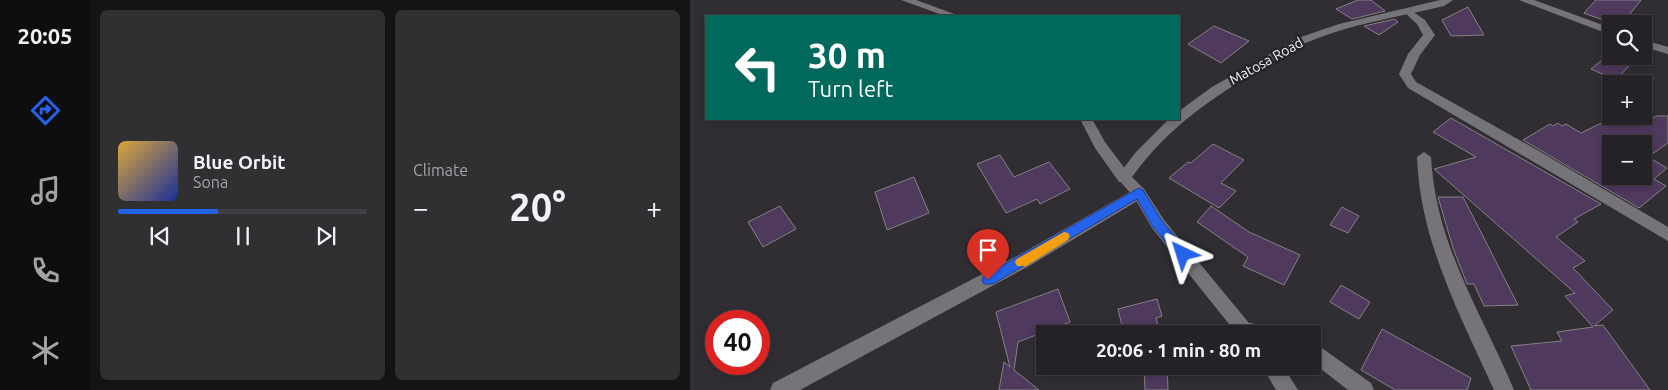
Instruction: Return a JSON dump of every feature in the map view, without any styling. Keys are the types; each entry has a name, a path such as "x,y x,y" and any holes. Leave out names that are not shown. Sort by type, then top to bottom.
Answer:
{"street":[{"path":"906,0 952,15"},
{"name":"Matosa Road","path":"1180,117 1216,90 1302,40 1343,26 1409,12 1448,0"},
{"path":"1524,0 1602,29"},
{"path":"1409,12 1421,22 1428,35 1414,54 1405,74 1412,85 1534,154 1668,236"},
{"path":"1652,46 1668,51"},
{"path":"1087,120 1100,145 1124,178 1139,193 1158,224 1242,325"},
{"name":"Matosa Road","path":"1124,178 1141,155 1176,120"},
{"path":"1424,157 1423,179 1426,196 1450,274 1504,390"},
{"path":"780,390 1024,261 1139,193"},
{"path":"1321,357 1364,390"},
{"path":"1277,375 1288,390"}],"building":[{"path":"1358,0 1371,0 1385,11 1352,19 1336,9"},
{"path":"1596,0 1641,0 1629,15 1602,15 1602,20 1584,13"},
{"path":"1468,7 1484,35 1451,36 1442,20"},
{"path":"1395,19 1398,22 1379,35 1364,26"},
{"path":"1214,26 1249,41 1221,63 1188,44"},
{"path":"1602,60 1602,65 1630,65 1621,75 1605,75 1591,69"},
{"path":"1656,116 1668,116 1668,143 1652,154 1652,135 1602,135 1602,185 1652,185 1652,159 1667,168 1654,179 1666,186 1639,208 1523,140 1550,124 1553,126 1558,123 1562,126 1566,124 1581,133 1602,123 1602,125 1652,125 1652,119"},
{"path":"1451,118 1601,204 1574,219 1578,222 1556,237 1585,261 1573,268 1613,310 1594,326 1603,325 1650,390 1531,390 1511,346 1562,341 1557,332 1593,327 1565,296 1575,293 1434,169 1476,157 1433,132"},
{"path":"1213,144 1244,160 1221,183 1236,191 1219,208 1169,178 1188,162 1191,163"},
{"path":"1000,155 1014,177 1049,162 1070,189 1040,204 1037,199 1006,213 977,164"},
{"path":"914,177 929,213 887,230 875,192"},
{"path":"1438,197 1463,197 1518,305 1484,306 1474,284 1467,284 1453,248"},
{"path":"780,206 796,229 763,247 748,222"},
{"path":"1211,206 1249,232 1300,255 1284,285 1243,266 1248,257 1197,222"},
{"path":"1342,207 1359,216 1348,233 1330,225"},
{"path":"1341,285 1370,302 1359,319 1330,302"},
{"path":"1058,289 1070,322 1062,325 1036,325 1036,335 1018,342 1014,370 1039,390 999,390 1004,362 1010,367 996,312"},
{"path":"1157,299 1162,316 1156,318 1158,325 1122,325 1118,309"},
{"path":"1382,329 1471,378 1467,390 1395,390 1361,370"},
{"path":"1144,375 1167,375 1168,390 1145,390"}],"slow traffic":[{"path":"1021,262 1064,236"}],"route":[{"path":"988,280 1024,261 1139,193 1158,224 1183,254"}]}
